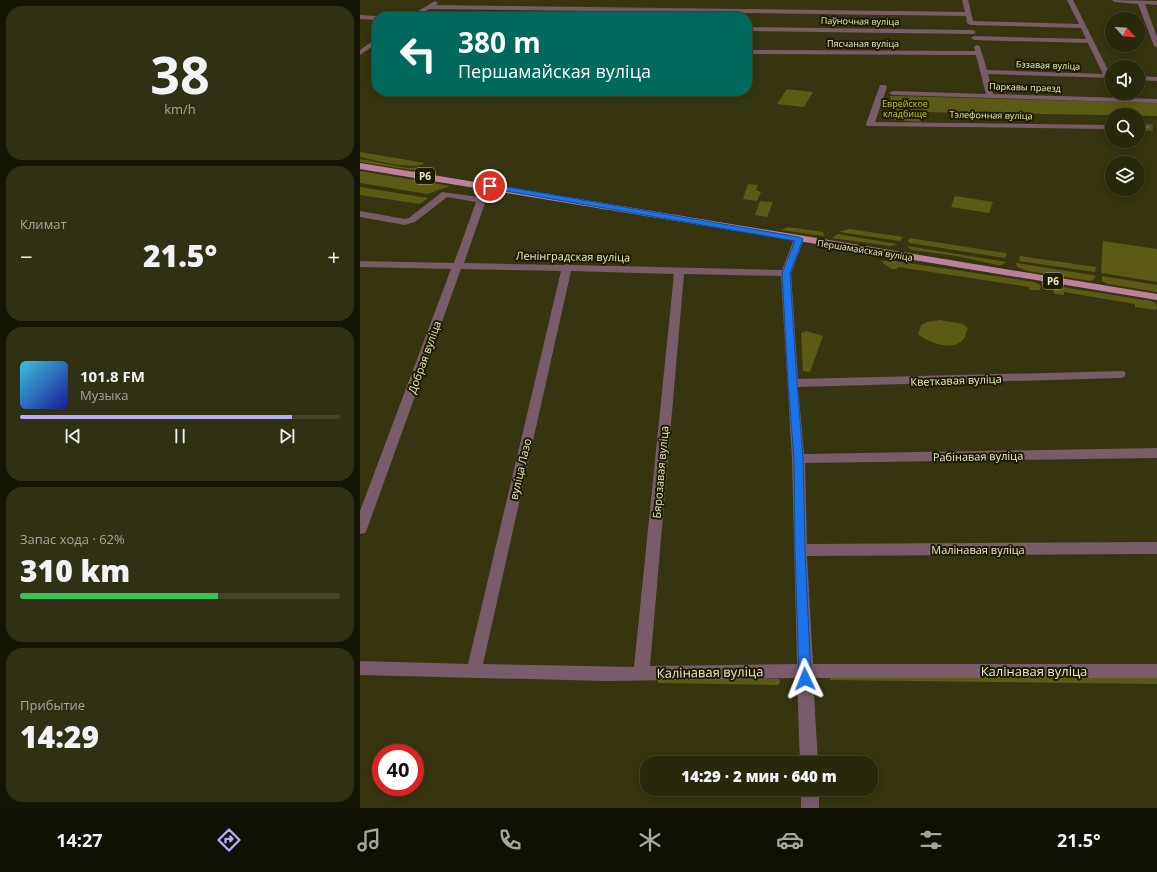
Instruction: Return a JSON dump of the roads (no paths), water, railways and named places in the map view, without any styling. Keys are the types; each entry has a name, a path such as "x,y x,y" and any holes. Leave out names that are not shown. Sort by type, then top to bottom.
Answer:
{"main road":[{"name":"Першамайская вуліца","path":"360,166 490,186 799,239 1157,297"}],"street":[{"path":"420,12 439,0"},
{"path":"965,0 990,96"},
{"path":"1070,0 1105,67"},
{"path":"1115,0 1157,3"},
{"path":"1140,1 1157,46"},
{"path":"428,7 968,14"},
{"path":"360,17 372,18"},
{"path":"970,23 1084,26"},
{"name":"Паўночная вуліца","path":"752,29 973,35 1091,41"},
{"path":"360,53 364,47"},
{"name":"Пясчаная вуліца","path":"752,52 978,53"},
{"name":"Бэзавая вуліца","path":"984,72 1105,76"},
{"path":"1145,78 1157,79"},
{"name":"Тэлефонная вуліца","path":"883,87 870,124 1105,127"},
{"name":"Паркавы праезд","path":"892,94 1157,101"},
{"name":"Добрая вуліца","path":"360,529 481,200 490,186"},
{"path":"360,214 406,222 412,220 445,194 481,200"},
{"path":"799,239 786,273 798,459 800,550 809,756"},
{"name":"Ленінградская вуліца","path":"360,264 786,273"},
{"name":"вуліца Лазо","path":"474,670 567,268"},
{"name":"Бярозавая вуліца","path":"641,674 679,270"},
{"name":"Кветкавая вуліца","path":"792,383 1120,374"},
{"name":"Рабінавая вуліца","path":"798,459 1157,453"},
{"name":"Малінавая вуліца","path":"800,550 1157,548"},
{"name":"Калінавая вуліца","path":"360,668 641,674 805,670 1157,671"},
{"path":"810,796 810,808"}],"tunnel":[{"path":"1146,127 1157,128"}],"park label":[{"name":"Еврейское кладбище","path":"905,108"}]}
